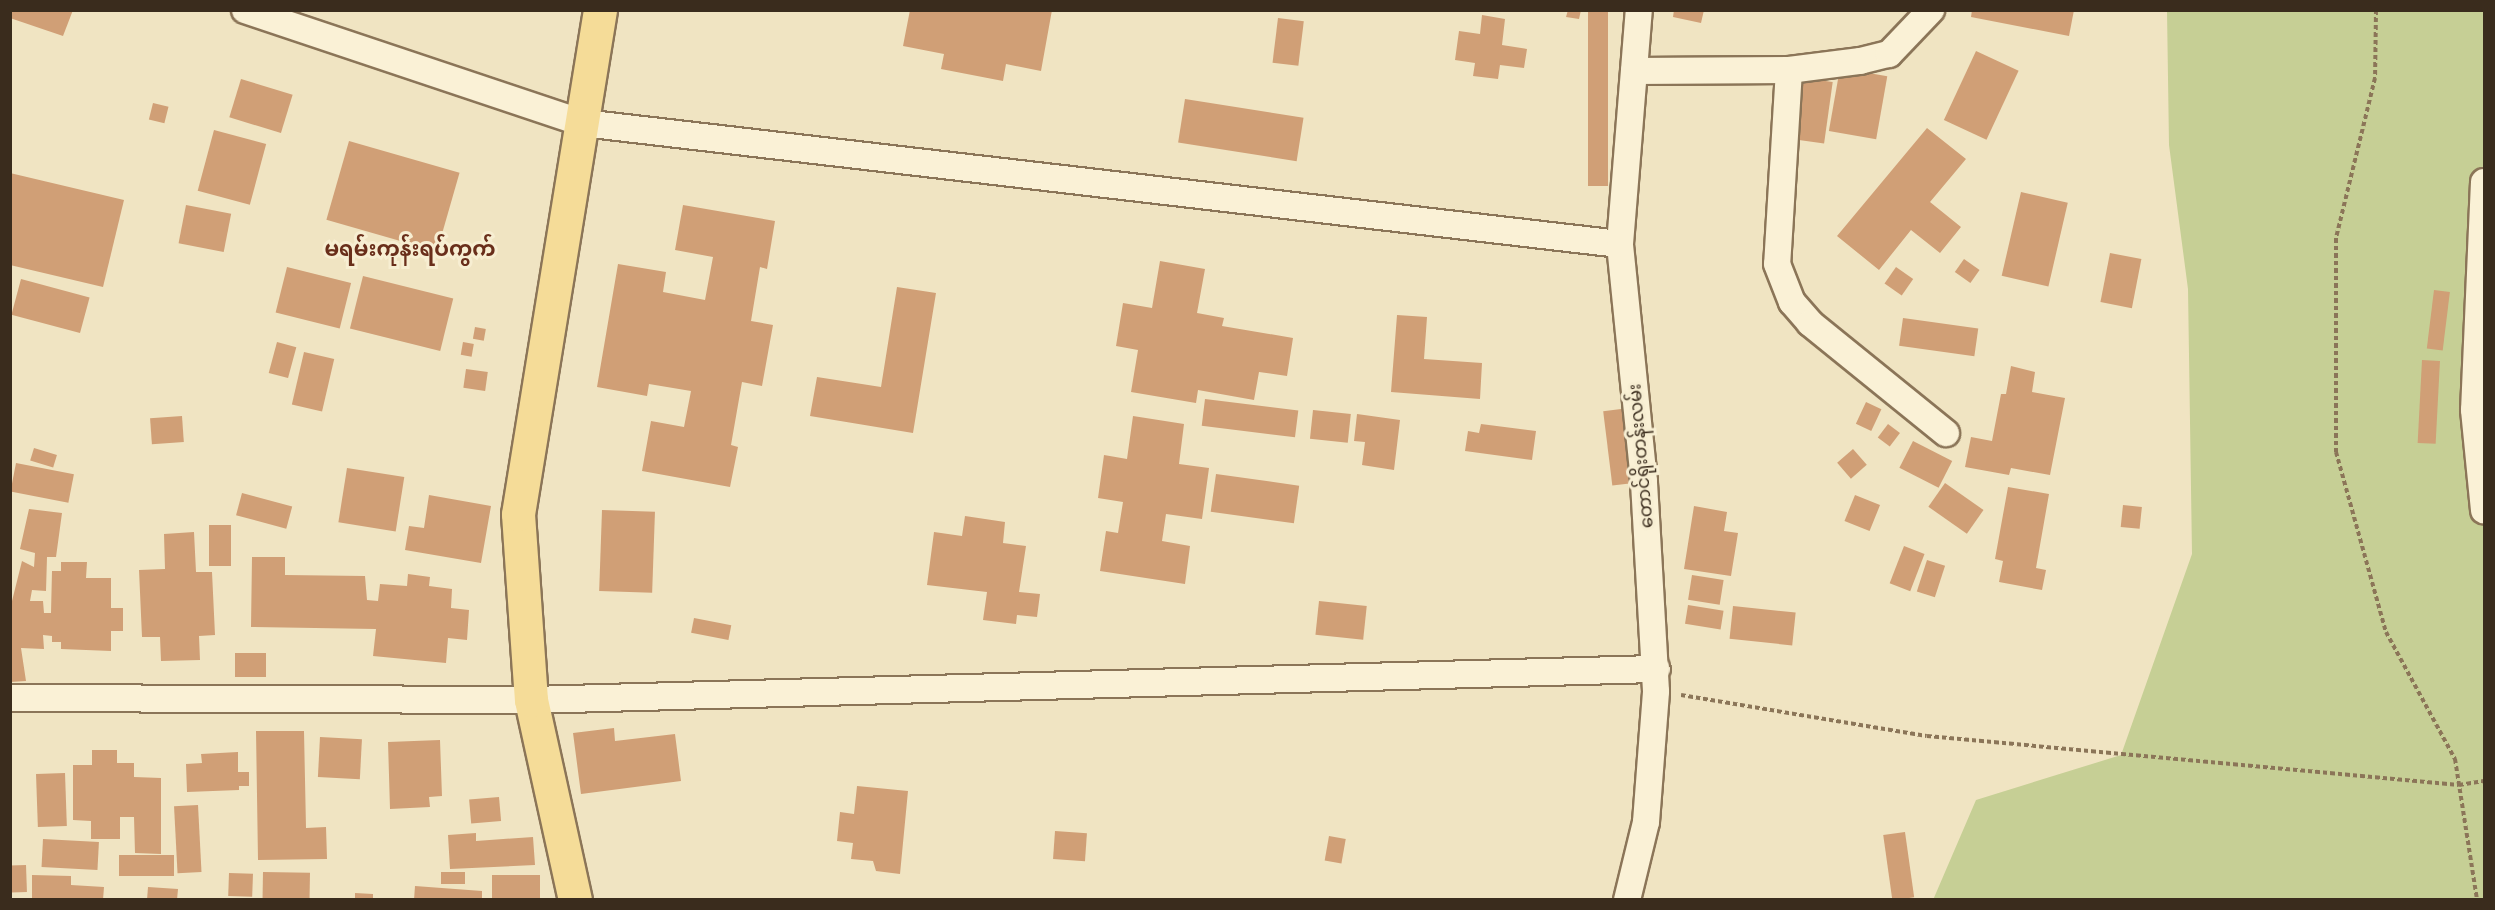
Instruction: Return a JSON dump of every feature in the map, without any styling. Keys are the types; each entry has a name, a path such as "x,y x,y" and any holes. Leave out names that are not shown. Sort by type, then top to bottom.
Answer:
{"main road":[{"path":"575,900 531,700 518,514 600,10"}],"street":[{"path":"245,10 583,123 1620,244"},
{"name":"တောင်ရိုးတန်းလမ်း","path":"1627,900 1646,822 1657,680 1644,481 1620,244 1639,10"},
{"path":"1634,71 1789,70 1889,54 1931,10"},
{"path":"1789,70 1777,264 1792,302 1810,323 1946,433"},
{"path":"2484,182 2474,410 2484,511"},
{"path":"10,698 531,700 1657,680"}],"path":[{"path":"2376,10 2375,78 2336,238 2336,452 2386,632 2455,759 2477,900"},
{"path":"1657,680 1927,736 2459,785 2484,781"}],"green space":[{"path":"2167,11 2484,11 2484,899 1933,900 1976,800 2121,755 2192,554 2188,289 2169,145"}],"building":[{"path":"10,10 73,10 63,36 10,18"},
{"path":"910,10 1052,10 1041,71 1006,64 1003,81 941,69 944,54 903,46"},
{"path":"1568,10 1581,10 1579,19 1566,17"},
{"path":"1588,10 1608,10 1608,186 1588,186"},
{"path":"1674,10 1704,10 1701,23 1673,17"},
{"path":"1972,10 2074,10 2069,36 1971,17"},
{"path":"1482,15 1505,19 1502,45 1527,49 1524,68 1500,65 1498,79 1473,76 1475,63 1455,60 1459,31 1480,34"},
{"path":"1278,18 1304,21 1298,66 1273,63"},
{"path":"1976,51 2019,71 1986,140 1944,120"},
{"path":"1840,68 1887,76 1876,139 1829,131"},
{"path":"1804,78 1833,82 1824,143 1795,139"},
{"path":"241,79 293,95 281,133 229,117"},
{"path":"1185,99 1304,118 1297,161 1178,142"},
{"path":"153,103 169,107 164,123 149,119"},
{"path":"1927,128 1966,159 1930,202 1961,227 1940,253 1911,230 1879,270 1837,236"},
{"path":"214,130 266,144 250,205 198,191"},
{"path":"349,141 460,173 437,252 326,220"},
{"path":"10,173 124,200 103,287 10,265"},
{"path":"2021,192 2068,203 2048,287 2002,276"},
{"path":"186,205 231,214 224,252 179,243"},
{"path":"683,205 775,221 767,269 760,267 751,321 773,325 762,386 742,382 731,445 738,447 730,487 642,471 651,421 684,427 691,391 649,384 647,396 597,387 618,264 666,272 663,292 705,300 713,257 675,250"},
{"path":"2110,253 2141,259 2132,308 2100,302"},
{"path":"1964,259 1980,270 1970,283 1955,272"},
{"path":"1160,261 1205,269 1197,313 1224,318 1222,326 1293,338 1287,376 1259,372 1254,400 1198,390 1196,403 1131,392 1138,350 1116,346 1123,303 1152,308"},
{"path":"287,267 351,283 340,329 276,313"},
{"path":"1896,267 1913,279 1902,295 1885,283"},
{"path":"363,276 453,298 440,351 350,328"},
{"path":"21,279 90,297 80,333 11,315"},
{"path":"897,287 936,293 913,433 810,416 817,377 881,387"},
{"path":"2434,290 2450,292 2443,351 2427,349"},
{"path":"1397,315 1427,317 1424,359 1482,363 1480,399 1391,392"},
{"path":"1903,318 1978,329 1974,356 1899,346"},
{"path":"475,327 486,329 484,341 473,339"},
{"path":"277,342 296,347 288,378 269,373"},
{"path":"463,342 474,344 472,357 461,355"},
{"path":"304,352 334,359 322,412 292,405"},
{"path":"2422,360 2440,361 2436,444 2418,443"},
{"path":"2011,366 2035,372 2032,392 2065,398 2050,475 2011,468 2009,475 1965,467 1971,437 1992,441 2001,394 2006,394"},
{"path":"466,369 488,372 485,391 463,388"},
{"path":"1205,399 1298,410 1295,437 1202,426"},
{"path":"1866,402 1881,409 1871,431 1856,424"},
{"path":"1629,408 1638,482 1612,486 1603,411"},
{"path":"1313,410 1351,414 1348,443 1310,439"},
{"path":"1357,414 1400,420 1394,470 1362,465 1365,442 1354,441"},
{"path":"182,416 184,442 152,444 150,418"},
{"path":"1133,416 1184,424 1179,464 1209,468 1202,519 1166,514 1162,541 1190,546 1185,584 1100,571 1106,531 1118,533 1123,502 1098,498 1104,455 1127,459"},
{"path":"1481,424 1536,431 1532,460 1465,451 1468,431 1479,433"},
{"path":"1888,424 1900,433 1890,447 1878,438"},
{"path":"1913,441 1952,461 1939,488 1899,468"},
{"path":"34,448 57,455 53,467 30,460"},
{"path":"1853,449 1867,465 1851,479 1837,463"},
{"path":"16,463 74,474 68,503 10,491"},
{"path":"347,468 404,477 396,531 338,522"},
{"path":"1216,474 1299,486 1294,523 1211,512"},
{"path":"1945,483 1984,510 1967,534 1928,507"},
{"path":"2008,487 2049,494 2036,568 2046,570 2042,590 1999,582 2003,561 1995,559"},
{"path":"242,493 292,506 286,529 236,515"},
{"path":"429,495 491,506 481,563 405,550 409,526 424,528"},
{"path":"1855,495 1880,505 1870,531 1845,521"},
{"path":"2123,505 2142,507 2140,529 2121,527"},
{"path":"1694,506 1727,512 1724,531 1738,533 1731,576 1684,569"},
{"path":"29,509 62,513 56,557 47,557 46,591 32,590 30,601 43,601 44,613 51,613 52,571 61,571 61,562 87,562 86,578 111,578 111,608 123,608 123,631 111,631 111,651 61,649 61,642 52,642 52,636 43,635 44,649 21,648 26,681 10,682 10,609 22,561 34,567 35,553 20,549"},
{"path":"602,510 655,512 652,593 599,591"},
{"path":"965,516 1005,522 1003,543 1026,546 1019,592 1040,594 1037,617 1017,615 1016,624 983,620 987,592 927,585 934,532 962,536"},
{"path":"209,525 231,525 231,566 209,566"},
{"path":"194,532 196,572 212,572 215,635 199,636 200,660 161,661 160,637 142,637 139,570 165,569 164,534"},
{"path":"1904,546 1925,554 1910,591 1890,583"},
{"path":"252,557 285,557 285,575 365,576 367,600 378,601 380,584 407,586 408,574 430,577 429,586 452,589 451,608 469,610 467,640 448,638 446,663 373,656 376,629 251,627"},
{"path":"1927,560 1945,566 1935,597 1917,591"},
{"path":"1692,575 1724,580 1720,605 1688,600"},
{"path":"1319,601 1367,606 1363,640 1315,635"},
{"path":"1688,605 1724,611 1721,629 1685,624"},
{"path":"1733,606 1796,613 1792,645 1730,639"},
{"path":"694,618 731,625 728,640 691,633"},
{"path":"235,653 266,653 266,677 235,677"},
{"path":"614,728 615,741 675,734 681,781 581,794 573,733"},
{"path":"256,731 304,731 306,828 326,827 327,859 258,860"},
{"path":"320,737 362,739 360,779 318,777"},
{"path":"440,740 442,796 429,797 430,807 390,809 388,742"},
{"path":"92,750 117,750 117,763 134,763 134,777 161,778 161,854 135,853 134,817 120,817 120,839 91,839 91,821 73,820 73,765 92,765"},
{"path":"238,752 238,772 249,772 249,786 239,786 239,790 187,792 186,764 202,763 201,754"},
{"path":"65,773 67,826 38,827 36,774"},
{"path":"857,786 908,791 900,874 876,871 873,861 851,859 853,843 837,841 840,812 854,814"},
{"path":"499,797 501,821 471,824 469,800"},
{"path":"198,805 202,872 178,873 174,806"},
{"path":"1055,831 1087,833 1085,861 1053,859"},
{"path":"1905,832 1914,897 1892,900 1883,835"},
{"path":"476,833 476,841 533,837 535,865 450,869 448,835"},
{"path":"1329,836 1346,839 1341,864 1325,861"},
{"path":"43,839 99,842 97,870 42,867"},
{"path":"119,855 174,855 174,876 119,876"},
{"path":"26,865 27,892 11,893 10,866"},
{"path":"263,872 310,873 310,900 263,899"},
{"path":"441,872 465,872 465,884 441,884"},
{"path":"229,873 253,874 252,897 228,896"},
{"path":"32,875 71,876 71,885 104,887 103,900 32,900"},
{"path":"492,875 540,875 540,900 492,900"},
{"path":"415,886 482,891 482,900 414,900"},
{"path":"148,887 178,889 177,900 147,900"},
{"path":"355,893 373,894 373,900 355,900"}],"district":[{"name":"မရမ်းကုန်းရပ်ကွက်","path":"410,249"}]}
